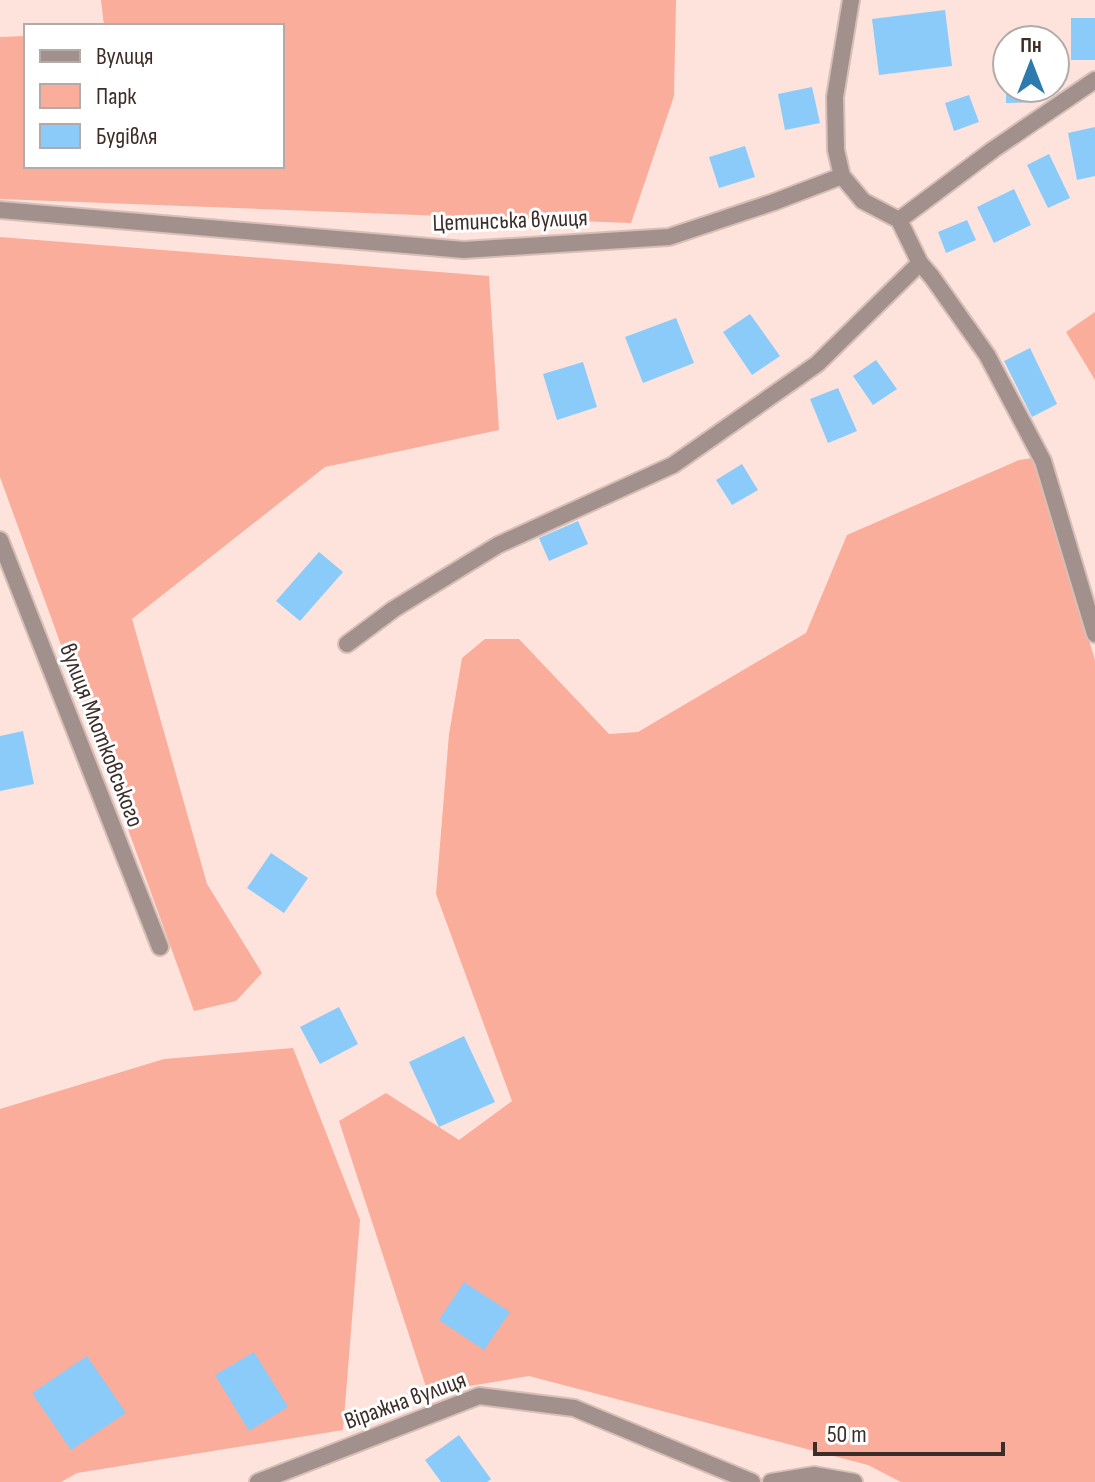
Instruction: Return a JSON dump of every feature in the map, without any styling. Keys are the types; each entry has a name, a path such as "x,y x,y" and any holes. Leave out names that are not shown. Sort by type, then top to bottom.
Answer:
{"street":[{"path":"851,0 835,97 836,150 842,176 863,201 899,220 920,263 987,355 1043,461 1095,634"},
{"path":"899,220 994,149 1095,80"},
{"name":"Цетинська вулиця","path":"0,210 464,250 669,237 842,176"},
{"path":"347,644 394,609 498,545 673,465 817,364 920,263"},
{"name":"вулиця Млотковського","path":"0,540 160,947"},
{"name":"Віражна вулиця","path":"258,1482 479,1396 574,1408 752,1482"},
{"path":"771,1482 814,1475 854,1482"}],"green space":[{"path":"101,0 676,0 674,96 631,223 0,199 0,37 24,36 24,168 284,168 284,24 104,24"},
{"path":"0,237 489,276 499,430 325,467 132,619 207,884 262,973 236,1001 194,1011 0,477"},
{"path":"1095,312 1095,380 1066,332"},
{"path":"1033,458 1095,660 1095,1482 901,1482 868,1465 529,1376 428,1393 339,1121 386,1093 459,1140 512,1101 436,894 449,734 462,658 485,639 519,639 609,734 638,732 806,633 847,535 1019,460"},
{"path":"293,1048 360,1220 343,1430 77,1473 61,1482 0,1482 0,1109 164,1059"}],"building":[{"path":"945,10 952,66 879,75 872,19"},
{"path":"1071,18 1095,18 1095,60 1071,60"},
{"path":"812,87 820,123 785,130 778,94"},
{"path":"969,95 979,122 954,131 945,103"},
{"path":"1095,127 1095,176 1077,180 1068,133"},
{"path":"745,146 755,177 719,188 709,157"},
{"path":"1049,154 1070,198 1048,208 1027,165"},
{"path":"1014,189 1031,225 994,243 977,207"},
{"path":"967,220 976,240 946,253 938,232"},
{"path":"750,314 780,356 752,375 723,332"},
{"path":"676,318 694,363 643,383 625,337"},
{"path":"1030,348 1057,404 1032,417 1004,361"},
{"path":"876,360 897,389 873,405 853,376"},
{"path":"583,362 597,407 557,420 543,374"},
{"path":"838,388 857,431 828,443 810,399"},
{"path":"742,464 758,490 732,505 716,480"},
{"path":"578,521 588,544 549,561 539,538"},
{"path":"319,552 343,572 300,621 276,601"},
{"path":"23,731 34,784 0,791 0,736"},
{"path":"271,853 308,878 284,913 247,888"},
{"path":"339,1007 358,1044 320,1064 300,1027"},
{"path":"464,1036 495,1102 439,1127 409,1062"},
{"path":"464,1282 510,1312 484,1350 439,1320"},
{"path":"254,1352 288,1407 249,1431 215,1375"},
{"path":"87,1356 126,1413 71,1450 32,1393"},
{"path":"459,1435 491,1479 487,1482 441,1482 425,1460"}]}
